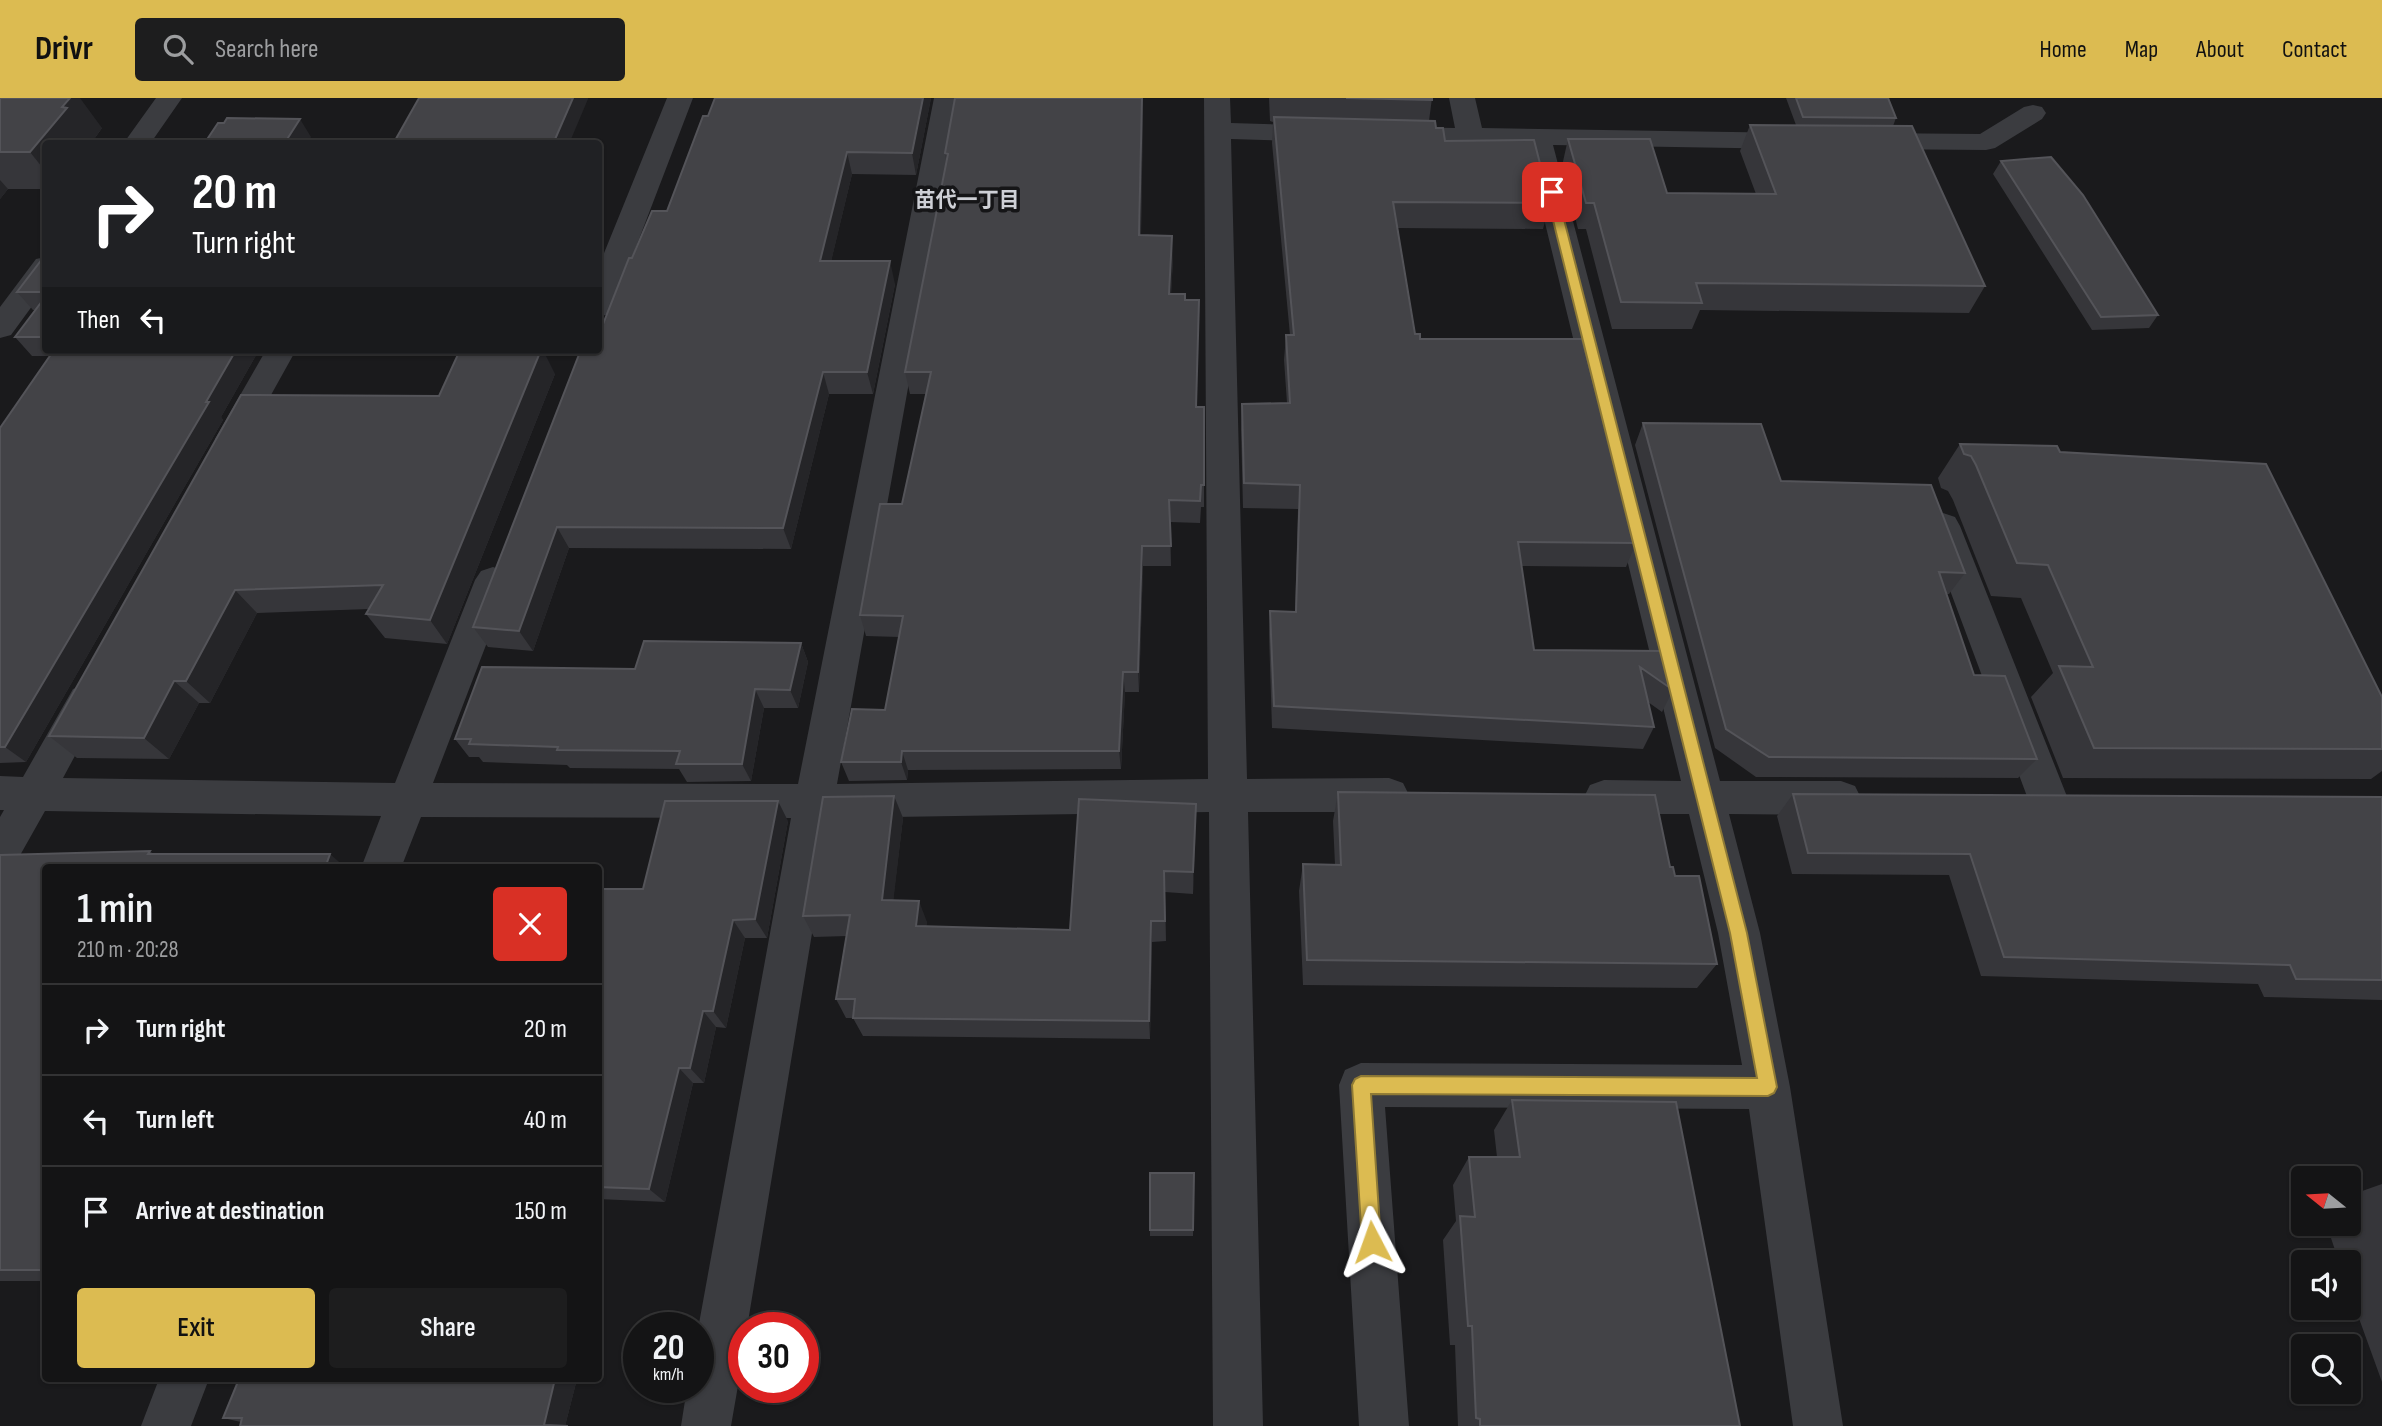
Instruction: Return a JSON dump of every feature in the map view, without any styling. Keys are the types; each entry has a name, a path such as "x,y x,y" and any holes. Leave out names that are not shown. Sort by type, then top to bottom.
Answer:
{"street":[{"path":"139,140 169,98"},
{"path":"602,297 680,98"},
{"path":"706,1426 814,801 947,98"},
{"path":"1217,98 1238,1426"},
{"path":"1462,98 1470,137"},
{"path":"1846,141 1986,142 2033,113"},
{"path":"1218,131 1538,139 1818,141"},
{"path":"1538,139 1739,933 1768,1087 1818,1426"},
{"path":"0,328 42,271"},
{"path":"214,470 279,354"},
{"path":"1934,501 2062,799 2007,798"},
{"path":"383,864 502,556"},
{"path":"0,854 17,793 101,674"},
{"path":"17,793 407,802 814,801 1230,794 1424,796"},
{"path":"1573,797 1870,798"},
{"path":"1384,1426 1361,1085 1768,1087"},
{"path":"166,1426 183,1382"}],"building":[{"path":"0,98 70,98 62,107 67,108 30,152 0,152"},
{"path":"419,98 573,98 555,140 395,140"},
{"path":"715,98 923,98 912,153 847,152 820,261 890,261 867,372 823,372 783,528 557,527 519,631 473,627 579,354 602,354 602,327 629,258 632,258 652,211 667,211 703,116 708,116"},
{"path":"955,98 1142,98 1139,235 1172,236 1169,294 1185,294 1185,300 1199,300 1196,407 1204,407 1204,485 1201,485 1200,501 1169,500 1171,546 1142,546 1138,672 1123,672 1119,751 902,751 901,762 841,762 852,709 885,710 903,616 860,615 880,504 902,504 931,372 905,372 948,154 945,153"},
{"path":"1346,98 1432,98 1432,100"},
{"path":"1796,98 1888,98 1896,118 1803,117"},
{"path":"1274,117 1435,121 1436,128 1443,128 1445,141 1534,140 1550,203 1393,202 1415,334 1420,334 1420,339 1582,339 1636,543 1518,542 1534,650 1663,651 1673,690 1640,667 1654,727 1274,706 1270,611 1296,612 1300,485 1244,483 1242,404 1290,403 1286,335 1294,335"},
{"path":"227,118 300,119 287,140 207,140 218,123 224,123"},
{"path":"1750,125 1912,126 1985,286 1696,283 1702,303 1621,302 1594,203 1586,203 1568,139 1650,139 1667,193 1776,194"},
{"path":"2051,157 2083,195 2158,315 2101,317 2001,161"},
{"path":"42,259 42,292 17,292"},
{"path":"42,301 42,337 15,337"},
{"path":"51,354 234,354 206,402 209,402 5,747 0,747 0,428"},
{"path":"458,354 539,354 430,620 366,614 383,585 235,590 186,681 174,681 144,738 49,736 241,395 439,396"},
{"path":"1643,423 1761,424 1781,481 1931,485 1965,573 1939,572 1974,675 2005,676 2037,759 1769,757 1726,729"},
{"path":"1960,444 2057,446 2060,452 2266,464 2382,697 2382,749 2094,748 2059,666 2093,667 2048,565 2017,563 1976,465 1971,456 1964,454"},
{"path":"644,641 801,643 790,690 755,689 742,764 676,764 680,751 557,750 558,747 469,744 471,739 455,739 482,667 635,669"},
{"path":"1338,792 1655,795 1670,867 1673,867 1675,876 1699,876 1717,964 1307,960 1303,864 1341,865"},
{"path":"1793,794 2382,797 2382,980 2296,979 2290,965 2004,957 1970,854 1808,853"},
{"path":"894,796 882,900 919,901 916,926 1070,930 1079,799 1196,804 1193,872 1164,871 1165,921 1151,921 1149,1021 853,1018 855,999 836,999 850,915 803,916 823,797"},
{"path":"665,801 778,801 755,919 733,920 713,1011 703,1011 690,1068 679,1068 649,1189 602,1187 602,889 643,889"},
{"path":"150,851 148,854 330,854 326,864 42,864 42,1270 0,1270 0,855"},
{"path":"1512,1100 1676,1102 1740,1426 1480,1426 1480,1419 1476,1418 1472,1326 1468,1326 1460,1216 1475,1217 1469,1157 1520,1157"},
{"path":"1150,1173 1194,1173 1193,1230 1150,1230"},
{"path":"238,1382 554,1382 544,1425 568,1426 240,1426 242,1418 223,1418"}],"district":[{"name":"苗代一丁目","path":"967,200"}],"route":[{"path":"1372,1242 1361,1085 1768,1087 1739,933 1552,192"}]}
